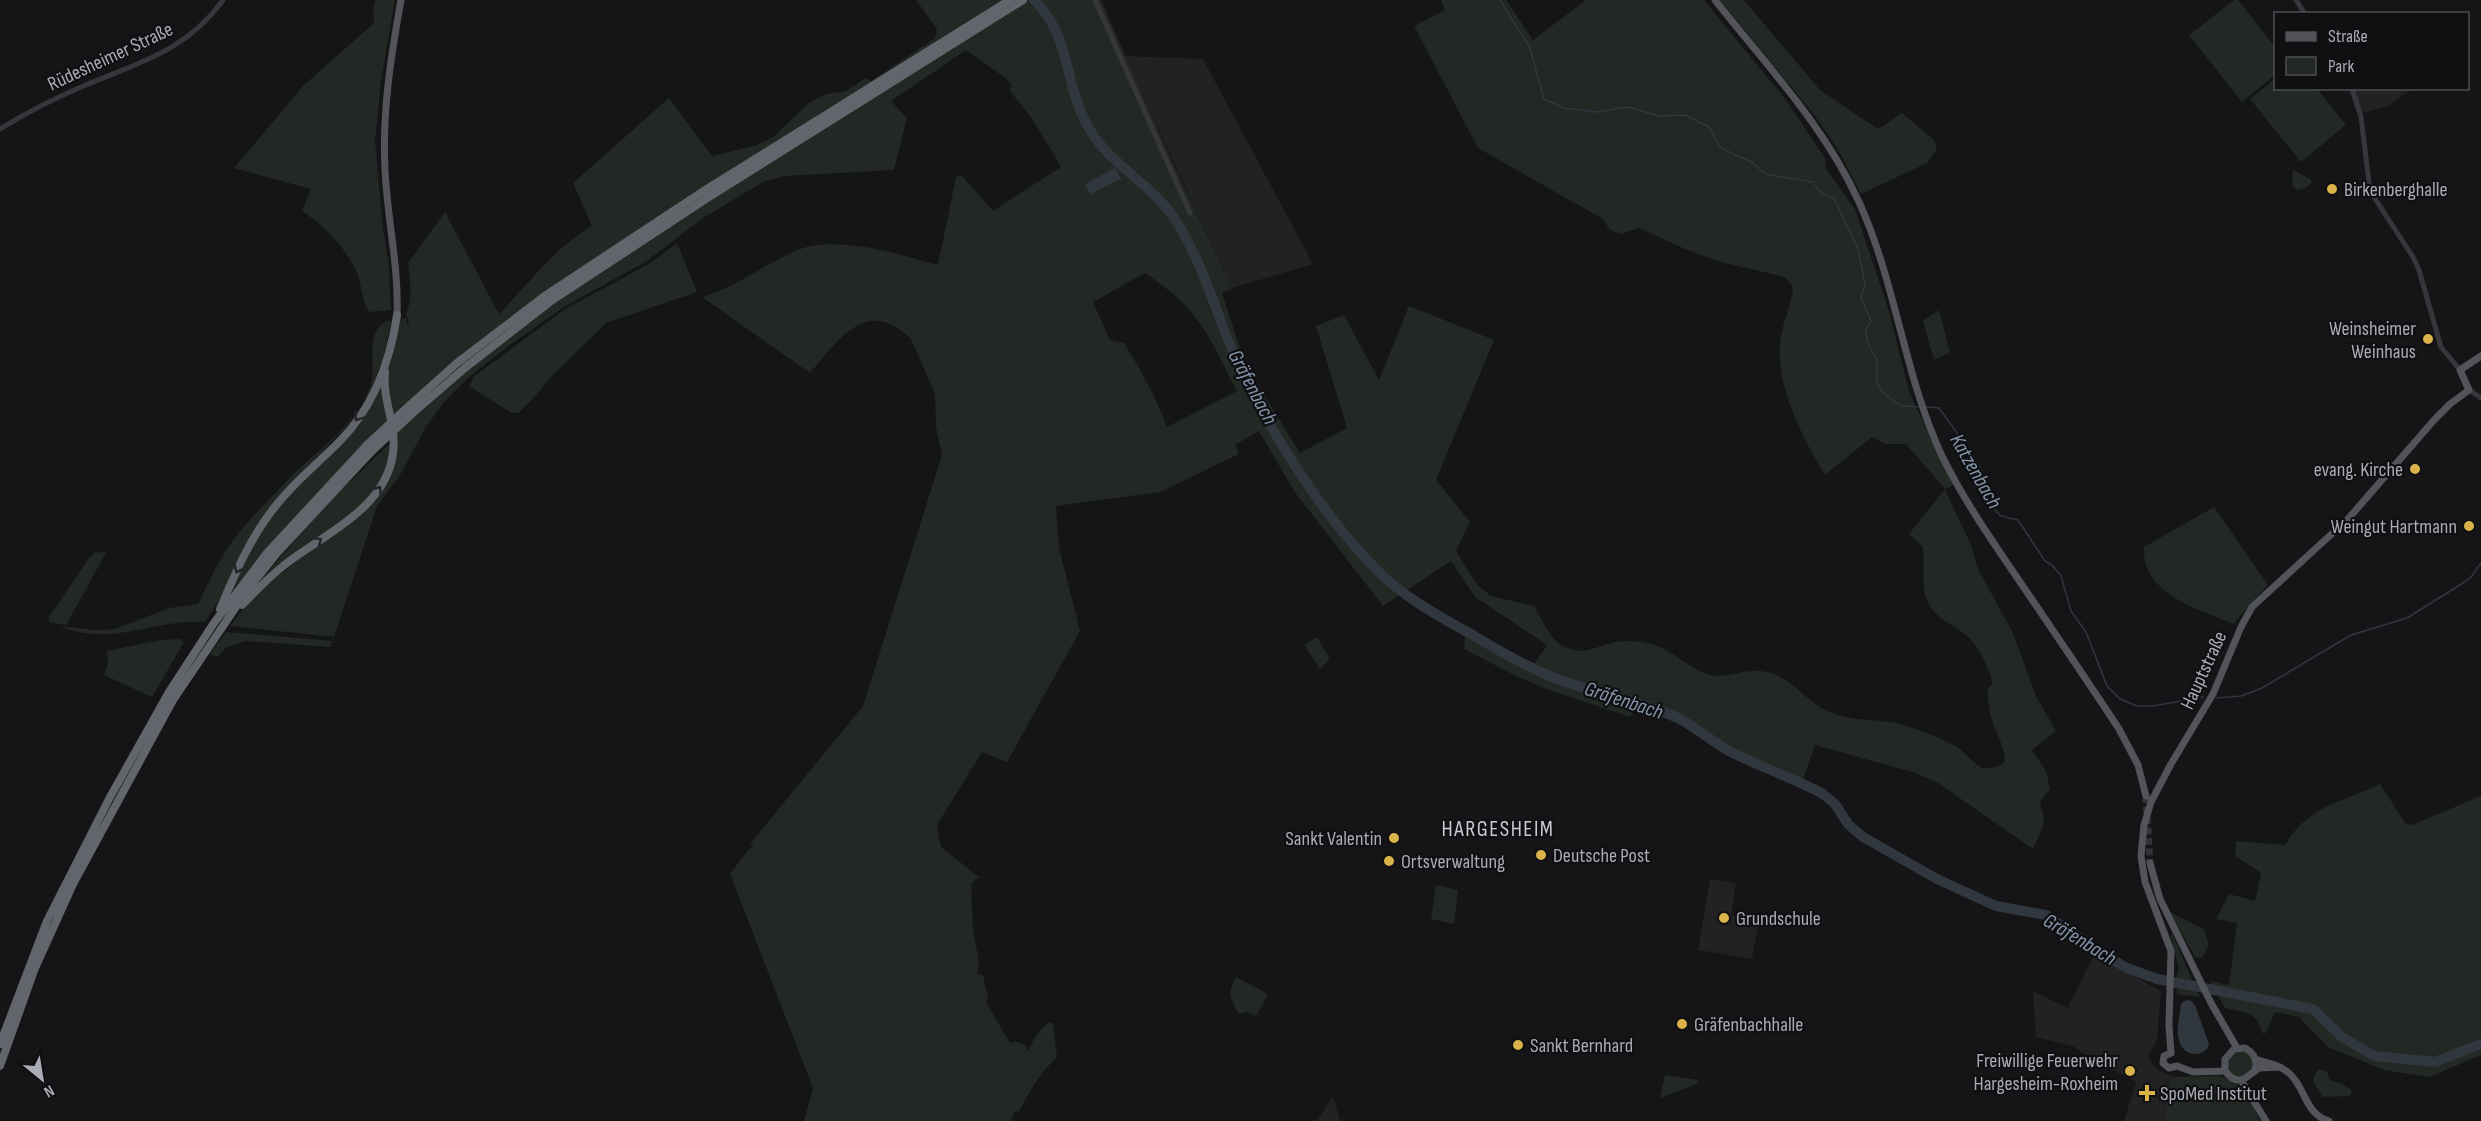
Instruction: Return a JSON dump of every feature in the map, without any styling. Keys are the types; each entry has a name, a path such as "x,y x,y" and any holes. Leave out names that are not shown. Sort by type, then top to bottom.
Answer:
{"highway":[{"path":"0,1044 29,964 71,873 109,799 169,692 214,623 267,553 369,448 412,408 551,301 1010,0"},
{"path":"838,112 1023,0"},
{"path":"224,624 281,568 357,512 381,486 389,472 395,442 384,388 386,366 397,315"},
{"path":"214,623 245,553 266,518 295,484 347,433 370,399 386,366"},
{"path":"0,1066 35,968 73,884 173,700 224,624 277,553 369,448"}],"main road":[{"path":"397,315 398,285 387,201 384,131 388,75 400,0"},
{"path":"1715,0 1804,108 1829,145 1851,185 1870,229 1885,273 1918,395 1943,456 1976,517 2119,729 2138,765 2146,796"},
{"path":"2469,390 2460,370 2481,356"},
{"name":"Hauptstraße","path":"2171,1053 2169,992 2171,951 2145,882 2141,856 2144,825 2158,788 2212,694 2239,630 2252,608 2348,519 2435,419 2469,390"},
{"path":"2150,863 2160,899 2220,1022 2236,1048"},
{"path":"2220,1022 2228,1053"},
{"path":"2280,1067 2265,1066 2241,1080 2232,1078 2225,1071 2224,1062 2228,1053 2236,1048 2248,1050 2255,1059 2280,1067 2296,1081 2311,1109 2330,1121"},
{"path":"2177,1065 2178,1057 2171,1053 2164,1056 2163,1064 2169,1068 2177,1065 2193,1072 2225,1071"},
{"path":"2255,1059 2251,1083 2266,1121"},
{"path":"2201,1072 2224,1062"},
{"path":"2241,1080 2266,1121"}],"street":[{"name":"Rüdesheimer Straße","path":"0,129 41,105 178,44 199,29 223,0"},
{"path":"1095,0 1190,213"},
{"path":"2353,90 2362,124 2370,191 2413,257 2419,270 2441,347 2460,370"},
{"path":"2469,390 2481,398"}],"shaded area":[{"path":"1125,56 1203,59 1313,264 1232,288"},
{"path":"2348,90 2411,90 2386,107 2358,114"},
{"path":"1115,168 1121,179 1090,194 1085,184"},
{"name":"Grundschule","path":"1710,879 1736,883 1731,916 1759,920 1752,959 1698,950"},
{"path":"2094,954 2161,991 2157,1040 2148,1056 2154,1067 2173,1077 2165,1092 2166,1121 2124,1121 2136,1082 2089,1058 2073,1046 2036,1037 2033,991 2068,1008"},
{"path":"2190,1000 2195,1005 2209,1044 2207,1049 2199,1054 2186,1051 2179,1039 2181,1004"},
{"path":"1333,1096 1340,1121 1317,1121"}],"green space":[{"path":"375,0 395,0 381,81 375,141 389,267 391,310 370,312 365,305 357,273 341,246 327,231 302,211 311,189 234,168 304,85 374,23"},
{"path":"916,0 1101,0 1169,154 1232,288 1222,293 1241,351 1253,377 1300,453 1347,428 1316,326 1344,315 1379,380 1409,306 1494,340 1436,480 1470,522 1456,551 1477,585 1491,596 1534,606 1550,634 1558,643 1571,649 1584,651 1615,642 1642,642 1658,646 1693,667 1714,676 1754,671 1772,673 1790,683 1812,702 1829,712 1845,717 1911,727 1955,746 1983,769 1999,766 2005,762 2005,757 1989,709 1988,688 1993,683 1988,670 1971,640 1933,611 1929,605 1924,586 1923,547 1909,534 1945,489 1906,444 1885,444 1872,437 1825,475 1807,444 1791,409 1781,372 1781,336 1793,287 1785,277 1720,262 1639,228 1621,234 1610,230 1603,219 1478,148 1414,26 1445,10 1441,0 1506,0 1533,40 1586,0 1704,0 1786,100 1825,158 1826,169 1855,209 1889,311 1909,392 1953,485 1945,490 1971,545 1978,569 2012,631 2036,696 2056,731 2032,750 2046,771 2050,789 2041,800 2044,819 2033,849 1938,783 1916,773 1815,745 1801,785 1729,755 1688,728 1636,707 1630,717 1549,690 1518,677 1464,649 1466,625 1533,666 1547,645 1475,597 1451,561 1383,606 1294,491 1259,431 1235,445 1239,454 1160,492 1056,506 1059,548 1080,631 1007,762 982,752 937,825 941,847 979,877 971,884 973,929 979,962 977,974 983,975 988,998 986,1002 1010,1043 1015,1041 1025,1045 1028,1051 1040,1031 1051,1022 1057,1057 1040,1076 1019,1112 1015,1111 1010,1121 804,1121 813,1088 730,874 749,849 754,846 750,844 863,706 942,455 936,427 935,394 911,339 895,326 881,321 867,322 855,327 831,348 810,373 702,297 726,288 793,252 827,244 866,247 938,265 956,177 962,176 993,211 1061,167 1031,117 1009,90 1012,86 1007,79 966,50 891,101 907,118 894,170 784,176 763,182 703,218 647,261 564,307 470,376 444,402 426,427 400,475 377,506 334,637 230,626 244,608 275,579 361,512 375,495 394,463 386,389 387,372 400,319 406,318 408,327 409,323 406,314 410,295 408,263 445,212 499,314 555,255 592,226 573,183 669,98 712,156 757,145 773,137 810,102 827,94 846,91 866,78 871,81 935,38 937,29","holes":["1145,273 1182,302 1192,313 1211,341 1237,391 1167,427 1136,363 1124,343 1110,340 1093,302"]},
{"path":"1720,0 1744,0 1820,90 1878,129 1902,113 1934,140 1937,149 1927,163 1861,194 1839,151 1815,116"},
{"path":"2234,0 2238,0 2274,46 2274,76 2242,102 2189,35"},
{"path":"2274,80 2274,90 2318,90 2346,125 2301,162 2250,99"},
{"path":"2293,170 2312,182 2306,188 2297,190 2292,185"},
{"path":"677,243 697,292 606,323 518,413 511,413 469,386 473,377 565,309 649,264"},
{"path":"1939,310 1950,352 1934,360 1923,321"},
{"path":"389,320 391,322 384,356 369,394 358,410 372,381 372,351 375,333 380,326"},
{"path":"378,389 382,389 390,419 234,592 231,591 260,533 275,511 296,487 340,446"},
{"path":"353,417 346,427 293,481 205,622 167,624 115,634 79,632 59,626 94,630 115,629 169,608 198,604 231,543 297,471"},
{"path":"393,440 386,474 364,504 259,582 324,507"},
{"path":"2214,507 2268,585 2233,624 2175,598 2152,577 2146,563 2144,547"},
{"path":"107,551 66,625 49,622 49,617 89,558 94,553"},
{"path":"226,632 333,641 330,647 246,641 227,647 217,657 210,654"},
{"path":"1317,637 1330,659 1320,669 1304,645"},
{"path":"180,639 184,642 152,697 104,675 108,663 107,651 161,640"},
{"path":"2380,784 2406,824 2412,825 2481,796 2481,1055 2429,1077 2384,1070 2328,1047 2299,1017 2275,1012 2266,1033 2262,1033 2254,1017 2244,1012 2225,1008 2210,981 2229,985 2237,923 2216,919 2229,894 2255,901 2261,873 2235,856 2236,841 2285,845 2304,821 2315,813"},
{"path":"1436,885 1458,890 1454,924 1431,919"},
{"path":"2170,912 2204,929 2209,945 2202,958 2195,957"},
{"path":"2170,934 2172,934 2200,997 2177,994 2176,979 2179,968"},
{"path":"1236,977 1268,994 1256,1016 1247,1012 1239,1014 1233,1004 1231,988"},
{"path":"2240,1051 2249,1055 2253,1064 2249,1073 2240,1077 2231,1073 2227,1064 2231,1055"},
{"path":"2319,1069 2327,1072 2330,1080 2352,1091 2350,1096 2323,1097 2313,1082"},
{"path":"1665,1075 1698,1080 1697,1084 1660,1098"},
{"path":"2219,1076 2236,1082 2247,1091 2260,1121 2166,1121 2165,1092 2173,1077"}],"waterway":[{"name":"Gräfenbach","path":"1034,0 1055,28 1079,107 1094,137 1116,161 1153,193 1174,218 1184,235 1238,364 1283,447 1340,529 1381,574 1402,592 1437,615 1535,670 1561,681 1676,717 1731,752 1823,794 1835,804 1848,824 1863,837 1937,879 1996,906 2046,915 2127,968 2157,979 2313,1009 2342,1037 2374,1056 2435,1062 2481,1044"},
{"name":"Katzenbach","path":"1500,0 1530,48 1544,99 1564,108 1597,112 1628,107 1659,116 1685,115 1709,127 1721,148 1753,163 1765,174 1813,182"},
{"name":"Katzenbach","path":"1815,185 1822,193 1834,198 1858,249 1865,284 1861,298 1871,321 1865,331 1869,346 1877,360 1877,383 1882,392 1901,406 1921,407"},
{"name":"Katzenbach","path":"1926,407 1939,408 1966,446 1984,477 1997,512 2002,516 2018,520 2045,561 2052,565 2061,576 2071,611 2086,632 2107,686 2120,699 2137,706 2153,706 2203,697"},
{"name":"Katzenbach","path":"2217,698 2241,696 2262,688 2351,635 2407,618 2463,583 2471,577 2481,563"}],"tunnel":[{"path":"2146,796 2150,863"}],"place":[{"name":"Birkenberghalle","path":"2332,189"},
{"name":"Weinsheimer Weinhaus","path":"2428,339"},
{"name":"evang. Kirche","path":"2415,469"},
{"name":"Weingut Hartmann","path":"2469,526"},
{"name":"Sankt Valentin","path":"1394,838"},
{"name":"Deutsche Post","path":"1541,855"},
{"name":"Ortsverwaltung","path":"1389,861"},
{"name":"Grundschule","path":"1724,918"},
{"name":"Gräfenbachhalle","path":"1682,1024"},
{"name":"Sankt Bernhard","path":"1518,1045"},
{"name":"Freiwillige Feuerwehr Hargesheim-Roxheim","path":"2130,1071"},
{"name":"SpoMed Institut","path":"2147,1093"}],"district":[{"name":"HARGESHEIM","path":"1498,828"}]}
